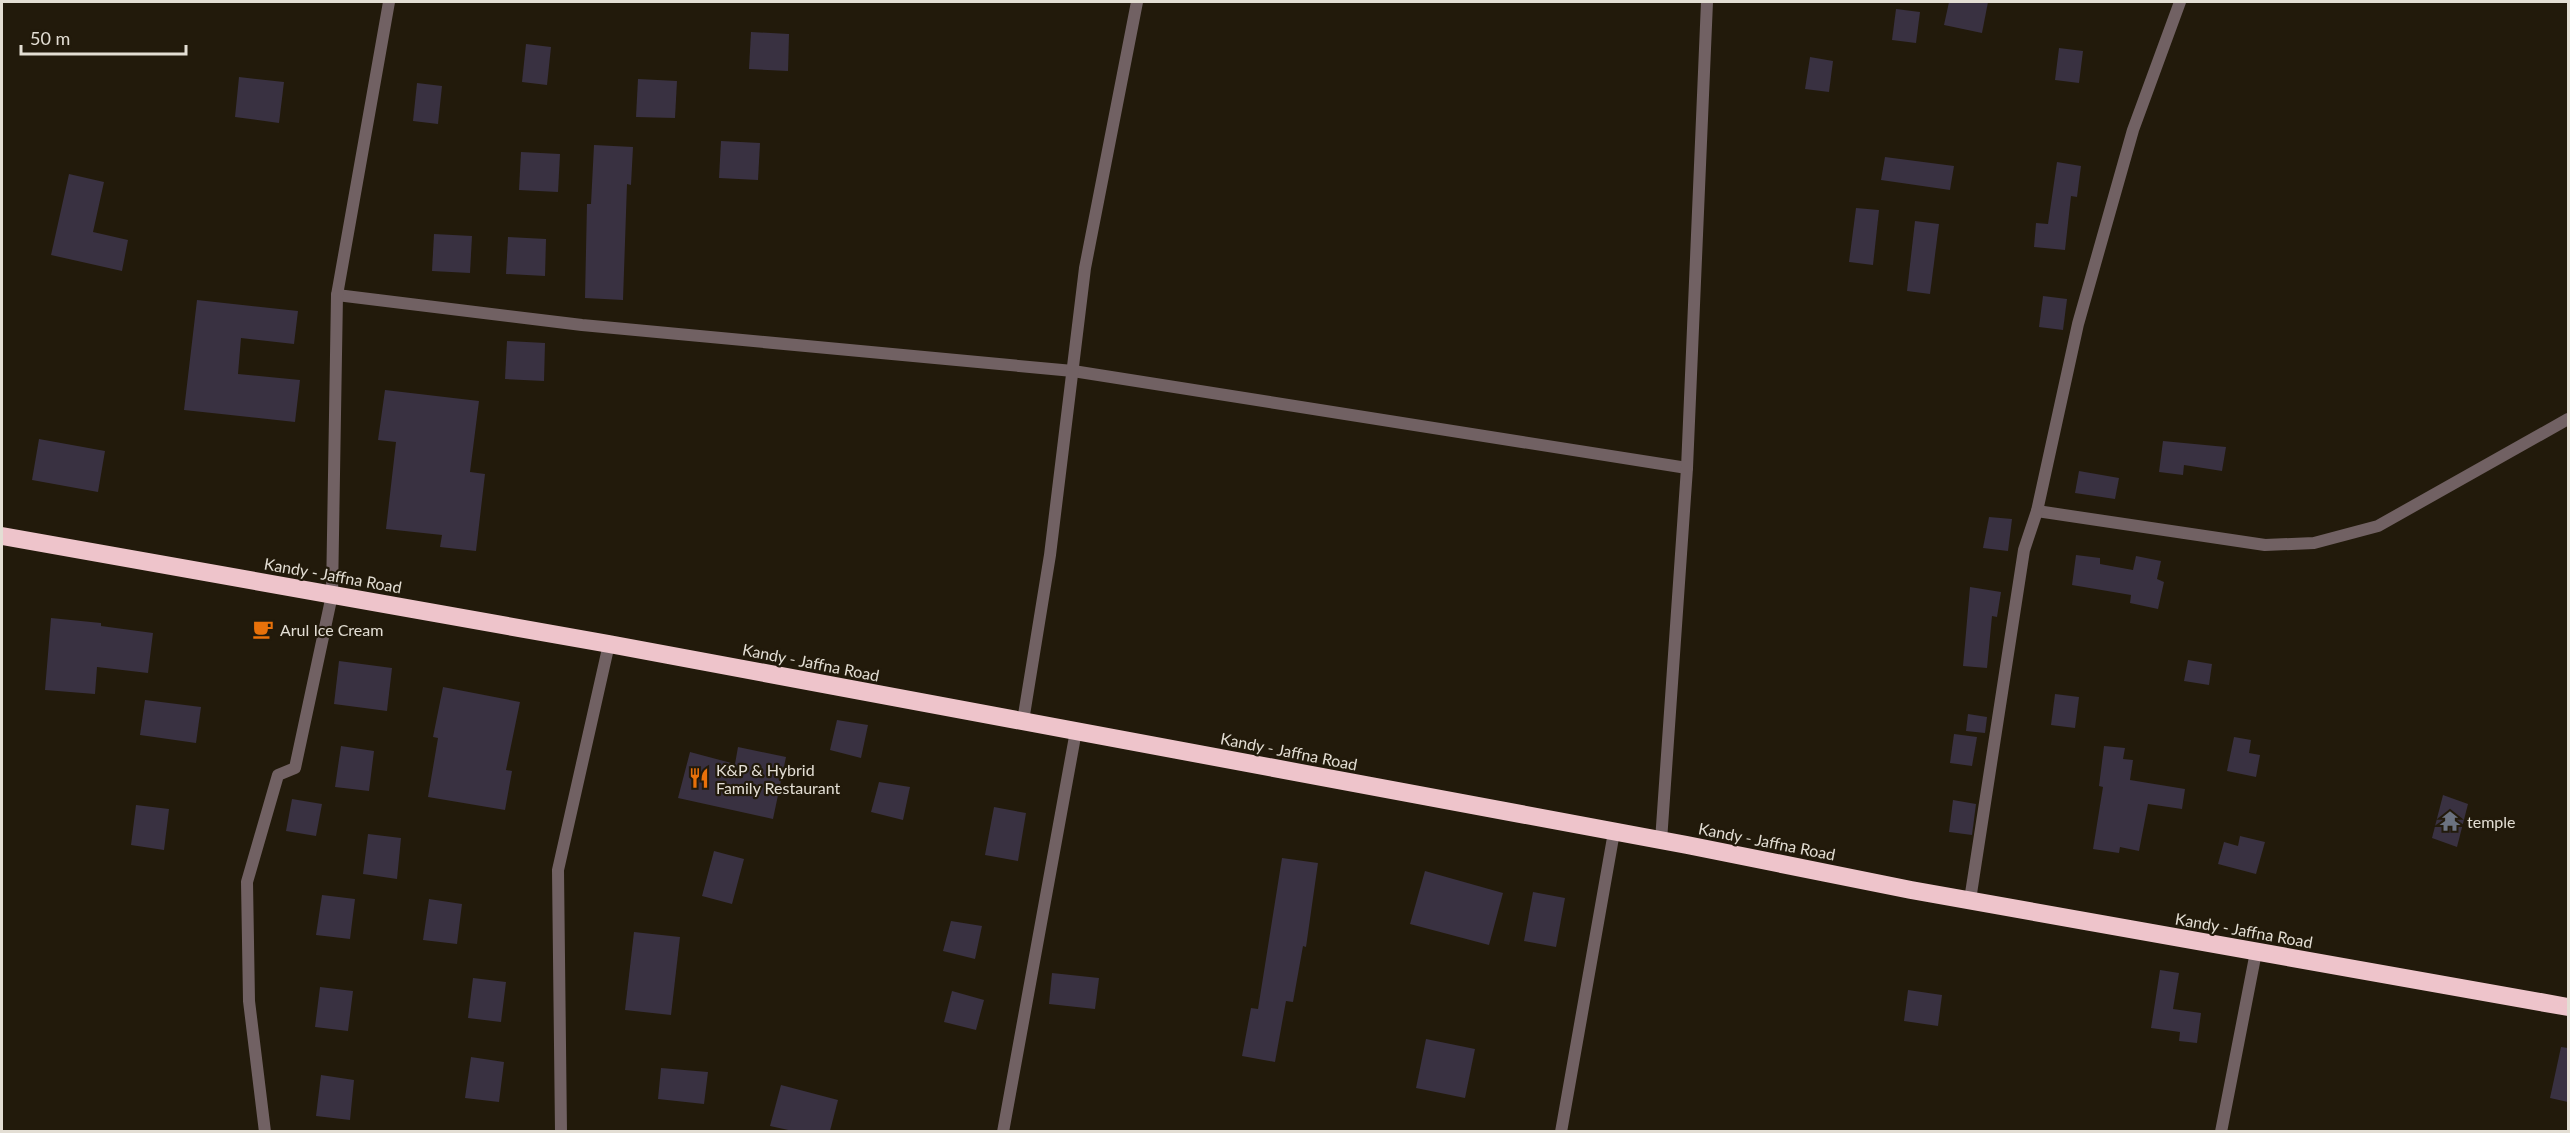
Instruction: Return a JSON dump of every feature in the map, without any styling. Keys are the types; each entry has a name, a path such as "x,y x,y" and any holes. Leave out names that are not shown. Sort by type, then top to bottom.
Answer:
{"highway":[{"name":"Kandy - Jaffna Road","path":"2,536 609,644 1970,900 2568,1007"}],"street":[{"path":"265,1131 249,1001 247,882 278,775 295,768 332,595 337,295 388,2"},
{"path":"1023,722 1050,555 1085,268 1137,2"},
{"path":"1661,841 1687,468 1707,2"},
{"path":"1970,900 2024,550 2037,512 2078,324 2133,130 2180,2"},
{"path":"337,295 582,325 1073,371 1687,468"},
{"path":"2037,512 2265,545 2314,543 2378,526 2568,419"},
{"path":"561,1131 558,870 609,644"},
{"path":"1004,1131 1076,731"},
{"path":"1562,1131 1614,832"},
{"path":"2221,1131 2256,952"}],"building":[{"path":"1949,2 1988,2 1982,33 1944,25"},
{"path":"1896,9 1920,12 1916,43 1892,40"},
{"path":"751,32 789,34 788,71 749,69"},
{"path":"526,44 551,47 547,85 522,82"},
{"path":"2059,48 2083,51 2079,83 2055,80"},
{"path":"1810,57 1833,61 1829,92 1805,89"},
{"path":"239,77 284,82 279,123 235,117"},
{"path":"638,79 677,81 675,118 636,117"},
{"path":"417,83 442,86 438,124 413,121"},
{"path":"721,141 760,143 758,180 719,178"},
{"path":"594,145 633,147 631,185 627,184 623,300 585,298 587,204 591,204"},
{"path":"521,152 560,154 558,192 519,190"},
{"path":"1885,157 1954,166 1950,190 1881,180"},
{"path":"2057,162 2081,166 2077,197 2071,196 2065,250 2034,247 2036,223 2048,224"},
{"path":"69,174 104,182 93,232 128,240 122,271 51,255"},
{"path":"1856,208 1879,210 1873,265 1849,262"},
{"path":"1915,221 1939,224 1930,294 1907,291"},
{"path":"434,234 472,236 470,273 432,271"},
{"path":"508,237 546,239 545,276 506,274"},
{"path":"2043,296 2067,299 2063,330 2039,327"},
{"path":"197,300 298,311 294,344 241,338 238,374 300,380 295,422 184,410"},
{"path":"507,341 545,343 544,381 505,379"},
{"path":"385,390 479,401 470,472 485,474 476,551 440,547 442,535 386,529 396,442 378,440"},
{"path":"39,439 105,451 98,492 32,480"},
{"path":"2163,441 2226,447 2222,471 2184,465 2183,475 2159,472"},
{"path":"2079,471 2119,478 2115,499 2075,493"},
{"path":"1989,517 2012,519 2008,551 1983,548"},
{"path":"2076,555 2100,558 2100,564 2133,570 2136,556 2161,561 2157,579 2164,582 2158,609 2130,603 2131,595 2072,585"},
{"path":"1970,587 2001,592 1997,617 1992,616 1987,668 1963,666"},
{"path":"51,618 101,623 101,626 153,633 148,673 97,667 95,694 45,690"},
{"path":"2188,660 2212,664 2209,685 2184,681"},
{"path":"339,661 392,668 387,711 334,704"},
{"path":"443,687 520,702 506,770 512,771 505,810 428,797 438,738 433,737"},
{"path":"2055,694 2079,697 2075,728 2051,725"},
{"path":"145,700 201,707 196,743 140,735"},
{"path":"1968,714 1987,717 1985,733 1966,731"},
{"path":"837,720 868,725 861,758 830,750"},
{"path":"1954,734 1977,737 1972,766 1950,763"},
{"path":"2234,737 2251,740 2249,753 2260,755 2256,777 2227,771"},
{"path":"341,746 374,751 369,791 335,787"},
{"path":"2104,746 2125,748 2123,759 2133,760 2130,780 2185,789 2182,809 2148,804 2139,851 2120,847 2119,853 2093,849 2103,787 2099,786"},
{"path":"738,747 786,757 773,819 678,798 690,752 735,764"},
{"path":"879,782 910,787 903,820 871,812"},
{"name":"temple","path":"2443,795 2468,804 2457,847 2432,838"},
{"path":"292,799 322,804 316,836 286,831"},
{"path":"1953,800 1976,804 1972,835 1949,832"},
{"path":"136,805 169,809 164,850 131,845"},
{"path":"994,807 1026,813 1018,861 985,855"},
{"path":"368,834 401,838 397,879 363,874"},
{"path":"2240,836 2265,842 2256,874 2218,864 2224,842 2238,846"},
{"path":"714,851 744,859 732,904 702,896"},
{"path":"1282,858 1318,863 1306,947 1303,946 1293,1002 1286,1001 1275,1062 1242,1056 1251,1008 1258,1009"},
{"path":"1425,871 1503,893 1489,945 1410,924"},
{"path":"1533,892 1565,898 1556,947 1524,941"},
{"path":"322,895 355,899 350,939 316,935"},
{"path":"429,899 462,904 457,944 423,940"},
{"path":"951,921 982,926 975,959 943,951"},
{"path":"634,932 680,937 671,1015 625,1010"},
{"path":"2160,970 2179,973 2173,1009 2201,1013 2197,1043 2179,1041 2180,1032 2151,1028"},
{"path":"1052,973 1099,978 1095,1009 1049,1004"},
{"path":"473,978 506,982 501,1022 468,1018"},
{"path":"320,987 353,991 348,1031 315,1027"},
{"path":"1908,990 1942,995 1938,1026 1904,1021"},
{"path":"952,991 984,1000 976,1030 944,1022"},
{"path":"1426,1039 1475,1049 1465,1098 1416,1088"},
{"path":"2561,1047 2568,1048 2568,1102 2550,1098"},
{"path":"471,1057 504,1062 499,1102 465,1098"},
{"path":"661,1068 708,1072 704,1104 658,1099"},
{"path":"321,1075 354,1080 350,1120 316,1116"},
{"path":"781,1085 838,1100 830,1131 793,1131 770,1126"}],"place":[{"name":"Arul Ice Cream","path":"263,629"},
{"name":"K&P & Hybrid Family Restaurant","path":"699,778"},
{"name":"temple","path":"2450,821"}]}
